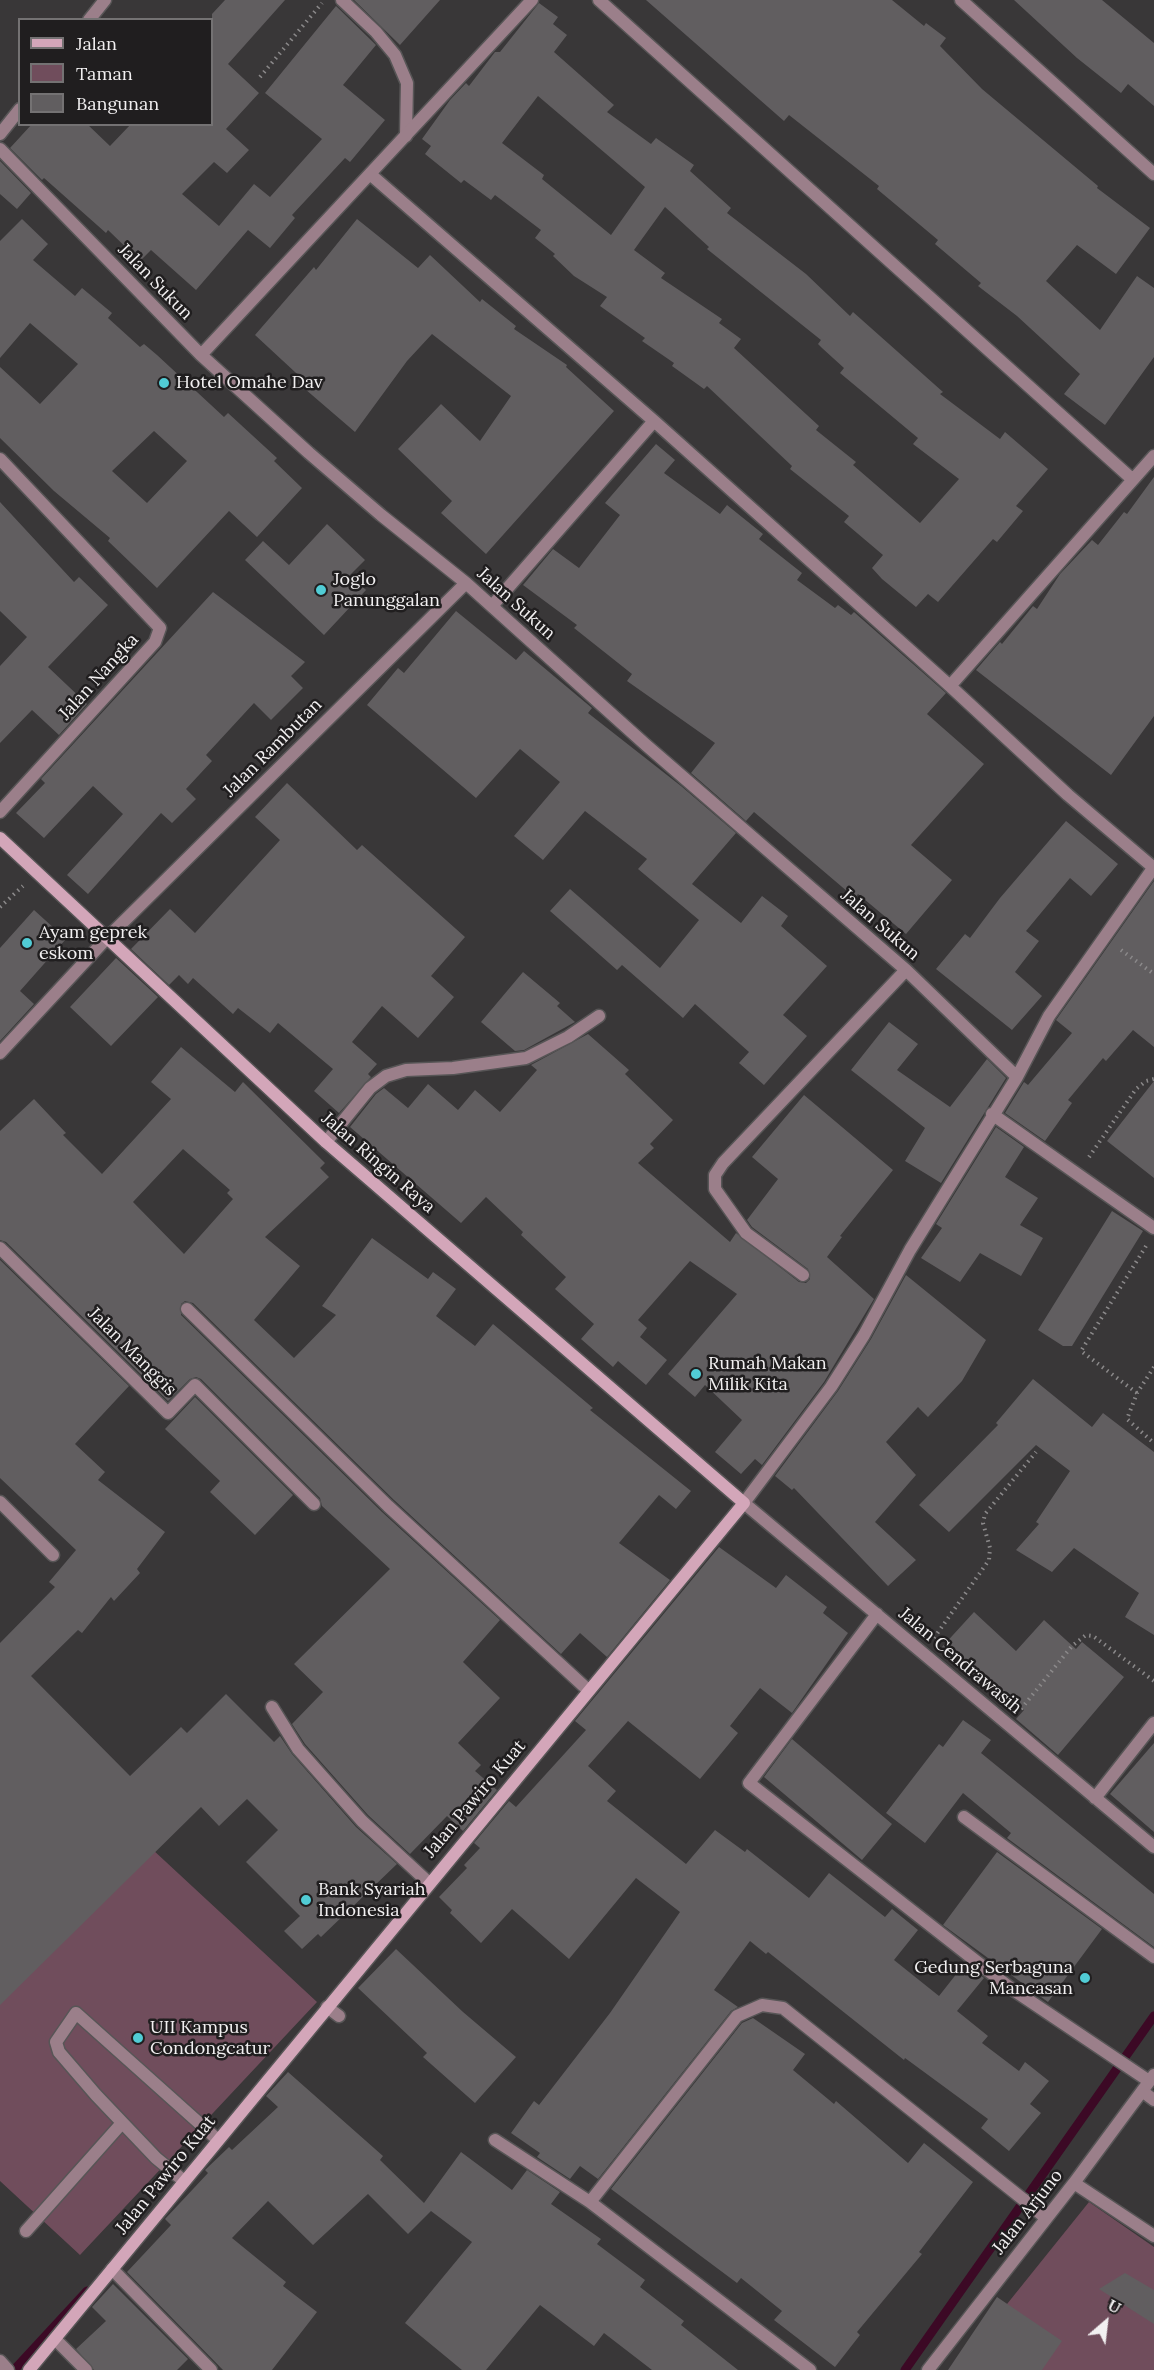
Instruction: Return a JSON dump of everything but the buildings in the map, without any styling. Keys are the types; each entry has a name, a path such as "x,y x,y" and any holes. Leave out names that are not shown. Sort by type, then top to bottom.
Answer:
{"main road":[{"name":"Jalan Ringin Raya","path":"0,838 326,1142 744,1503"},
{"name":"Jalan Pawiro Kuat","path":"29,2370 744,1503"}],"street":[{"path":"91,18 105,0"},
{"path":"342,0 376,32 396,55 407,83 406,136"},
{"path":"201,355 532,0"},
{"path":"599,0 1132,478"},
{"path":"961,0 1154,174"},
{"path":"0,134 18,112"},
{"name":"Jalan Sukun","path":"0,149 201,355 381,515 466,583 750,837 906,970 1017,1077"},
{"path":"370,174 654,421 1068,795 1154,868 1049,1016 1017,1077 910,1250 864,1335 831,1387 744,1503"},
{"path":"492,606 654,421"},
{"path":"950,686 1132,478 1154,456"},
{"name":"Jalan Nangka","path":"0,459 160,628 154,642 0,812"},
{"name":"Jalan Rambutan","path":"0,1053 106,939 466,583"},
{"path":"803,1275 746,1233 715,1189 715,1175 906,970"},
{"path":"326,1142 370,1088 386,1076 406,1070 453,1068 526,1058 568,1037 599,1016"},
{"path":"992,1114 1154,1228"},
{"name":"Jalan Manggis","path":"0,1248 168,1413 195,1385 314,1504"},
{"path":"187,1309 388,1506 588,1690"},
{"path":"0,1502 52,1555"},
{"name":"Jalan Cendrawasih","path":"744,1503 1154,1847"},
{"path":"877,1614 749,1783 1009,1987 1148,2082 1154,2100"},
{"path":"272,1707 298,1749 362,1821 429,1883"},
{"path":"1095,1798 1154,1723"},
{"path":"964,1816 1154,1957"},
{"path":"590,2202 737,2016 762,2005 783,2008 1046,2218"},
{"path":"327,2007 339,2016"},
{"path":"184,2181 123,2122 59,2052 56,2042 76,2013 218,2140"},
{"name":"Jalan Arjuno","path":"928,2370 1074,2183 1148,2082"},
{"path":"26,2231 123,2122"},
{"path":"495,2140 590,2202 810,2370"},
{"path":"1074,2183 1154,2236"},
{"path":"112,2269 211,2370"},
{"path":"55,2339 86,2370"},
{"path":"0,2361 8,2370"}],"path":[{"path":"260,77 325,0"},
{"path":"0,907 37,873"},
{"path":"1105,938 1154,974"},
{"path":"1077,1174 1136,1089 1146,1081 1154,1079"},
{"path":"1137,1393 1081,1351 1148,1244"},
{"path":"1154,1367 1137,1393 1127,1419 1154,1443"},
{"path":"923,1653 989,1560 990,1548 983,1523 985,1514 1036,1452"},
{"path":"1008,1725 1072,1646 1086,1635 1093,1636 1154,1681"}],"green space":[{"path":"152,1849 317,2002 80,2255 0,2181 0,2003"},
{"path":"1089,2202 1154,2247 1154,2370 954,2370"}],"waterway":[{"path":"905,2370 1154,2016"},
{"path":"14,2370 87,2291"}],"place":[{"name":"Hotel Omahe Dav","path":"164,383"},
{"name":"Joglo Panunggalan","path":"321,590"},
{"name":"Ayam geprek eskom","path":"27,943"},
{"name":"Rumah Makan Milik Kita","path":"696,1374"},
{"name":"Bank Syariah Indonesia","path":"306,1900"},
{"name":"Gedung Serbaguna Mancasan","path":"1085,1978"},
{"name":"UII Kampus Condongcatur","path":"138,2038"}]}
